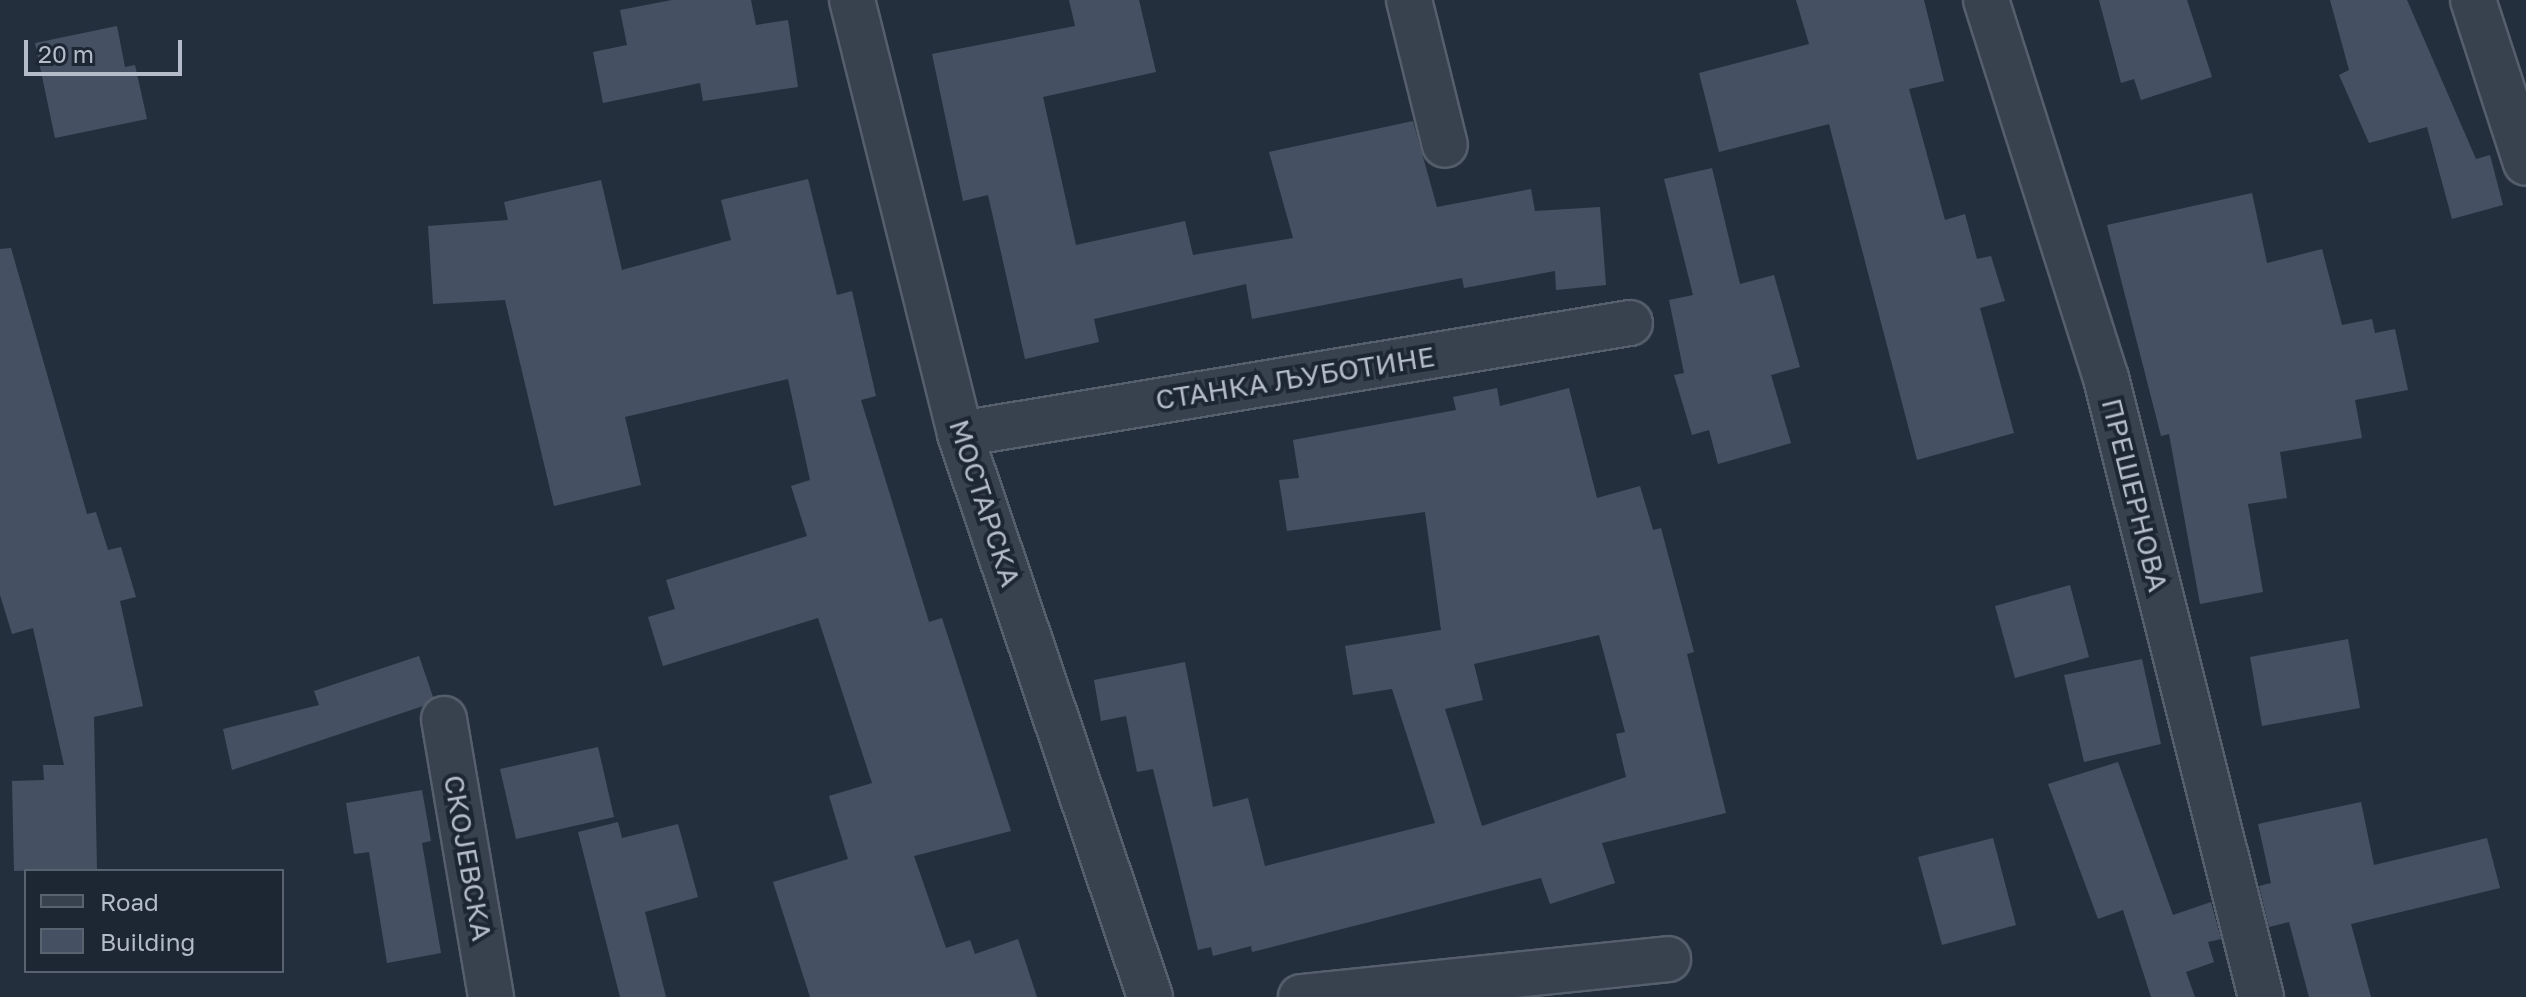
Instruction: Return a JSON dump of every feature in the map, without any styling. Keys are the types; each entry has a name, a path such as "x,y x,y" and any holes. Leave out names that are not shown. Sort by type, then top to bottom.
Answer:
{"street":[{"name":"МОСТАРСКА","path":"852,0 960,434 1150,997"},
{"path":"1409,0 1445,145"},
{"name":"ПРЕШЕРНОВА","path":"1986,0 2106,378 2261,997"},
{"path":"2473,0 2526,163"},
{"name":"СТАНКА ЉУБОТИНЕ","path":"960,434 1630,323"},
{"name":"СКОЈЕВСКА","path":"444,719 491,997"},
{"path":"1301,997 1668,959"}],"building":[{"path":"672,0 751,0 756,25 788,20 798,87 703,101 700,83 603,103 593,52 627,45 620,10"},
{"path":"1069,0 1139,0 1156,72 1043,97 1076,245 1185,221 1193,255 1293,238 1269,152 1413,121 1437,207 1531,189 1535,211 1600,207 1606,285 1556,290 1555,271 1464,288 1462,278 1252,319 1246,284 1094,319 1099,342 1025,359 988,195 963,201 932,54 1075,26"},
{"path":"1796,0 1924,0 1944,81 1909,89 1945,220 1965,214 1977,259 1991,256 2005,301 1980,308 2014,433 1917,460 1829,124 1719,152 1699,73 1809,44"},
{"path":"2099,0 2187,0 2212,77 2141,100 2134,79 2121,83"},
{"path":"2330,0 2407,0 2476,159 2490,155 2503,205 2452,219 2427,127 2369,143 2339,75 2349,70"},
{"path":"117,26 125,67 135,65 147,119 55,138 35,43"},
{"path":"1712,168 1740,284 1774,275 1800,367 1771,375 1791,443 1718,464 1709,430 1692,435 1674,375 1684,373 1669,300 1693,295 1664,179"},
{"path":"808,179 837,295 852,291 876,396 861,400 929,622 942,618 1011,831 914,856 946,948 970,940 975,954 1018,939 1037,997 810,997 773,882 848,859 829,796 872,783 818,618 663,666 648,617 675,609 666,580 807,536 791,486 810,480 788,379 625,417 641,485 554,506 505,300 433,304 428,226 508,220 504,202 601,180 622,270 731,240 721,200"},
{"path":"2252,193 2267,263 2322,249 2342,325 2372,319 2375,333 2395,329 2408,390 2355,400 2362,438 2280,452 2287,498 2248,504 2263,592 2200,604 2169,434 2161,436 2107,225"},
{"path":"11,248 87,514 96,512 108,550 121,547 136,597 120,601 143,706 94,717 97,869 14,871 12,781 44,780 43,765 64,765 33,628 12,634 0,595 0,249"},
{"path":"1497,388 1500,406 1569,388 1597,498 1640,486 1653,530 1661,528 1694,652 1687,654 1726,813 1602,843 1615,883 1550,904 1541,878 1252,952 1251,946 1213,956 1211,947 1198,950 1153,769 1137,772 1126,716 1101,721 1094,680 1185,662 1213,807 1248,798 1265,866 1435,823 1392,689 1353,695 1345,646 1441,630 1425,512 1287,531 1279,480 1299,478 1293,440 1456,410 1453,397","holes":["1599,635 1625,732 1616,734 1626,777 1482,826 1445,709 1483,700 1474,664"]},
{"path":"2070,585 2089,657 2015,678 1995,606"},
{"path":"2348,639 2360,708 2262,726 2250,657"},
{"path":"419,656 433,697 423,706 232,770 223,729 319,705 314,691"},
{"path":"2142,659 2161,744 2084,762 2064,675"},
{"path":"598,747 614,817 516,839 500,769"},
{"path":"2118,762 2173,915 2211,902 2221,939 2208,942 2214,962 2186,972 2195,997 2151,997 2123,910 2098,919 2048,784"},
{"path":"422,790 431,841 422,843 441,953 387,963 369,852 354,854 346,803"},
{"path":"2361,802 2374,865 2487,838 2500,888 2351,924 2371,997 2309,997 2289,922 2269,927 2259,886 2271,883 2258,824"},
{"path":"618,822 622,838 678,824 698,897 645,912 666,997 620,997 578,832"},
{"path":"1993,838 2016,925 1942,945 1918,857"}]}
